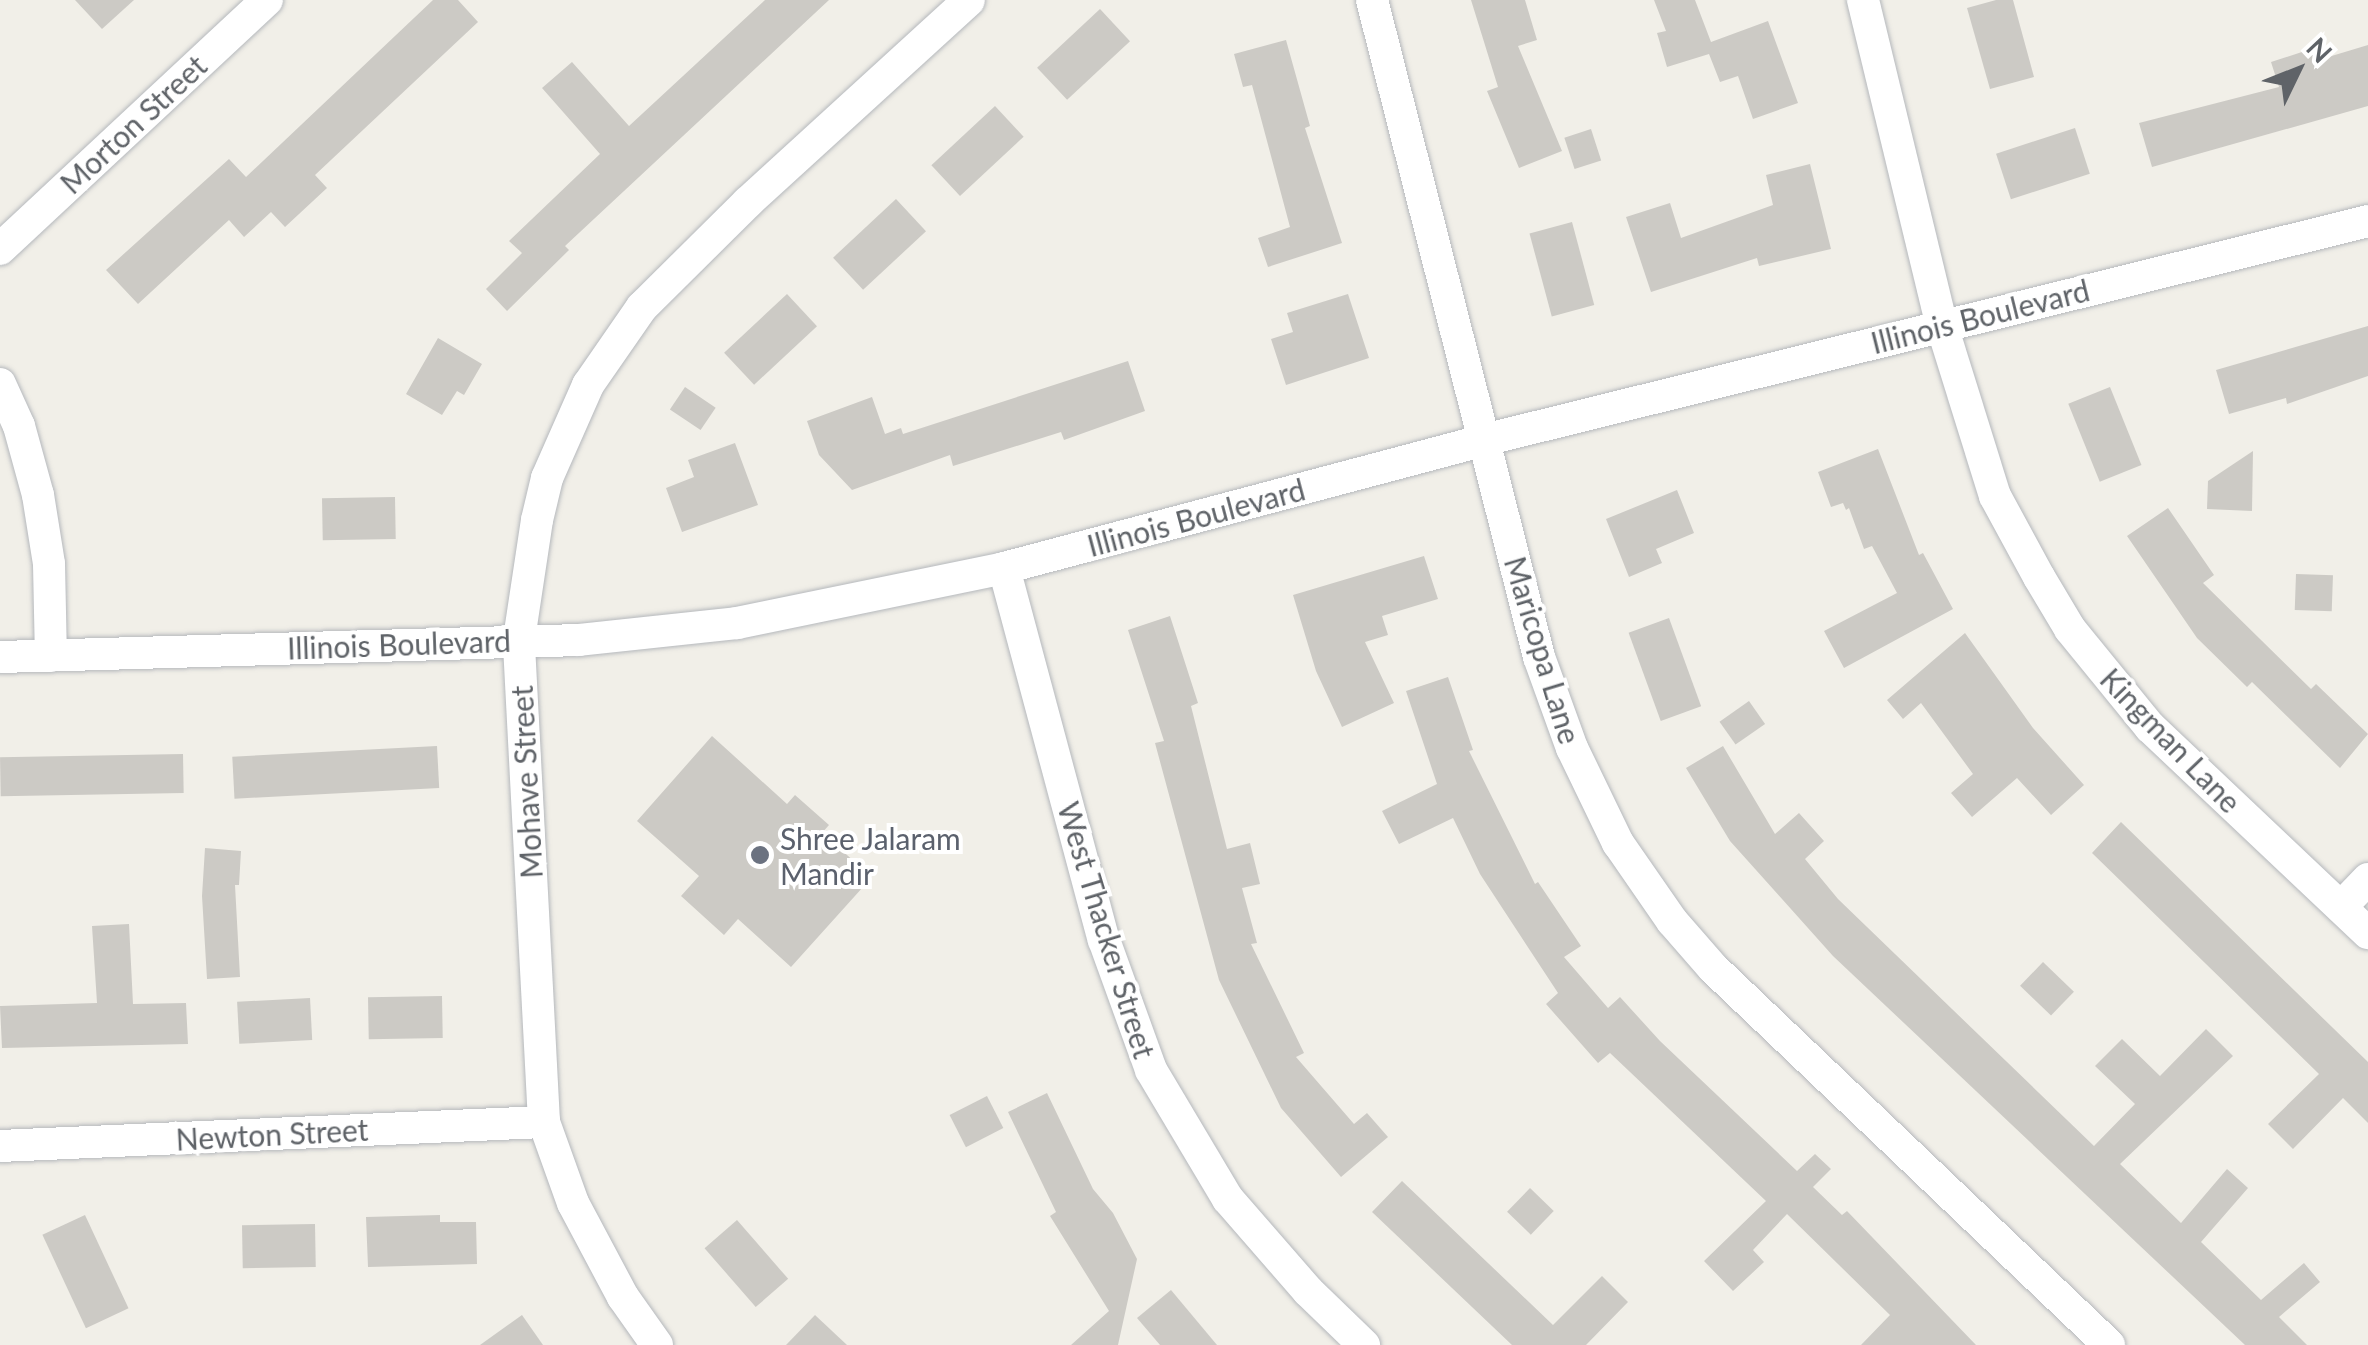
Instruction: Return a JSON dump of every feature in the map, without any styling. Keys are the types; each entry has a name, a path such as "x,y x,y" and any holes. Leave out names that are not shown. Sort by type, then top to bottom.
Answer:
{"street":[{"name":"Morton Street","path":"0,248 266,0"},
{"name":"Mohave Street","path":"657,1345 623,1298 573,1202 544,1122 519,639 548,478 588,385 613,344 678,268 969,0"},
{"name":"Maricopa Lane","path":"1372,0 1555,706 1590,790 1642,880 1714,968 2109,1345"},
{"name":"Kingman Lane","path":"1863,0 1942,326 1995,496 2070,629 2150,727 2368,933"},
{"name":"Illinois Boulevard","path":"0,657 579,640 702,628 1004,568 1484,440 2368,221"},
{"path":"0,384 19,426 38,495 48,564 51,656"},
{"name":"West Thacker Street","path":"1004,568 1104,940 1135,1034 1163,1096 1250,1226 1364,1345"},
{"path":"2341,907 2368,879"},
{"name":"Newton Street","path":"0,1146 544,1122"}],"building":[{"path":"75,0 134,0 102,29"},
{"path":"433,0 458,0 478,22 315,175 327,188 285,227 271,212 244,237 229,220 138,304 106,270 229,159 246,177"},
{"path":"765,0 829,0 565,246 569,250 507,311 486,289 522,253 509,241 600,154 542,88 572,62 629,126"},
{"path":"1471,0 1525,0 1537,40 1518,46 1562,151 1519,168 1487,91 1498,87"},
{"path":"1654,0 1695,0 1711,42 1768,21 1798,103 1753,119 1738,76 1720,82 1709,54 1667,67 1657,33 1666,31"},
{"path":"2013,0 2034,77 1990,89 1967,8"},
{"path":"1100,9 1130,41 1067,100 1037,68"},
{"path":"1286,40 1310,126 1305,128 1342,243 1268,267 1258,238 1290,227 1252,85 1243,87 1234,54"},
{"path":"2368,45 2368,106 2152,167 2139,123 2279,87 2271,62 2311,49 2315,61"},
{"path":"995,106 1024,137 960,196 931,165"},
{"path":"2075,128 2090,174 2011,199 1996,154"},
{"path":"1591,129 1601,160 1575,169 1564,138"},
{"path":"1810,164 1831,249 1759,266 1757,258 1651,292 1626,217 1670,203 1681,238 1773,205 1766,175"},
{"path":"896,199 926,231 863,290 833,258"},
{"path":"1572,222 1594,305 1552,316 1529,233"},
{"path":"787,294 817,326 754,385 724,353"},
{"path":"1348,294 1369,358 1286,385 1271,339 1293,332 1287,313"},
{"path":"2368,326 2368,376 2287,404 2286,398 2229,414 2216,370"},
{"path":"438,338 482,364 464,395 457,391 442,415 406,394"},
{"path":"1128,361 1145,411 1064,440 1061,432 953,466 950,455 852,490 819,455 807,421 872,397 885,434 901,428 903,434"},
{"path":"685,387 716,408 701,430 670,409"},
{"path":"2110,387 2141,465 2100,482 2068,404"},
{"path":"735,443 758,505 682,532 666,488 694,477 688,460"},
{"path":"1878,449 1919,555 1923,553 1953,609 1844,668 1824,631 1897,593 1872,546 1864,549 1849,508 1846,510 1843,503 1831,507 1818,472"},
{"path":"2253,451 2252,511 2207,509 2208,481"},
{"path":"1677,490 1694,533 1656,549 1662,563 1629,577 1606,519"},
{"path":"395,497 396,539 323,540 322,498"},
{"path":"2168,508 2214,575 2203,583 2311,689 2316,684 2368,734 2340,768 2252,682 2247,687 2197,638 2127,536"},
{"path":"1424,556 1438,599 1382,616 1388,635 1365,642 1394,703 1342,727 1316,671 1293,595"},
{"path":"2296,574 2333,575 2332,611 2295,610"},
{"path":"1170,616 1198,703 1191,706 1227,849 1250,843 1260,884 1242,888 1257,943 1251,944 1304,1053 1296,1057 1354,1124 1367,1113 1388,1137 1341,1177 1281,1108 1219,980 1155,743 1164,741 1128,630"},
{"path":"1669,618 1701,706 1661,721 1629,633"},
{"path":"1965,633 2033,728 2084,785 2051,815 2017,778 1972,817 1951,793 1973,774 1921,703 1903,719 1887,700"},
{"path":"1448,677 1473,750 1469,751 1535,884 1538,882 1581,946 1564,957 1608,1008 1620,997 1660,1041 1797,1171 1815,1154 1831,1169 1813,1187 1842,1215 1847,1211 1976,1345 1861,1345 1890,1315 1787,1214 1753,1250 1764,1262 1733,1291 1704,1261 1766,1201 1610,1053 1598,1063 1546,1004 1558,993 1480,874 1453,818 1399,844 1382,811 1437,784 1406,691"},
{"path":"1749,701 1765,724 1736,745 1720,722"},
{"name":"Shree Jalaram Mandir","path":"712,736 787,804 795,795 829,825 822,833 872,877 791,967 738,919 724,935 681,896 699,876 637,821"},
{"path":"437,746 439,788 234,799 232,757"},
{"path":"1723,746 1775,834 1799,813 1824,841 1805,859 1838,899 2094,1146 2135,1104 2095,1066 2122,1039 2160,1076 2206,1029 2233,1056 2120,1164 2181,1223 2227,1169 2248,1188 2201,1242 2261,1300 2304,1263 2320,1282 2279,1317 2307,1345 2245,1345 1833,956 1730,841 1686,768"},
{"path":"183,754 184,793 1,796 0,757"},
{"path":"2121,822 2368,1062 2368,1123 2343,1098 2293,1149 2268,1124 2319,1074 2092,853"},
{"path":"205,848 241,851 239,885 235,885 240,977 207,979 202,896"},
{"path":"129,924 133,1004 186,1003 188,1044 2,1048 0,1006 97,1003 92,926"},
{"path":"2043,962 2074,992 2051,1016 2020,986"},
{"path":"442,996 443,1038 369,1039 368,997"},
{"path":"310,998 312,1040 239,1044 237,1002"},
{"path":"1047,1093 1093,1189 1113,1213 1137,1259 1118,1345 1071,1345 1109,1311 1050,1216 1056,1212 1008,1112"},
{"path":"987,1096 1003,1128 966,1147 950,1115"},
{"path":"1402,1181 1553,1325 1602,1276 1628,1302 1586,1345 1512,1345 1372,1212"},
{"path":"1530,1188 1554,1211 1531,1235 1507,1212"},
{"path":"85,1215 129,1308 86,1328 42,1235"},
{"path":"440,1215 440,1222 476,1222 477,1264 368,1267 366,1217"},
{"path":"737,1220 788,1279 756,1307 705,1248"},
{"path":"315,1224 316,1267 243,1268 242,1225"},
{"path":"1171,1290 1217,1345 1160,1345 1137,1318"},
{"path":"522,1315 543,1345 480,1345"},
{"path":"815,1315 847,1345 786,1345"}],"place":[{"name":"Shree Jalaram Mandir","path":"760,855"}]}
